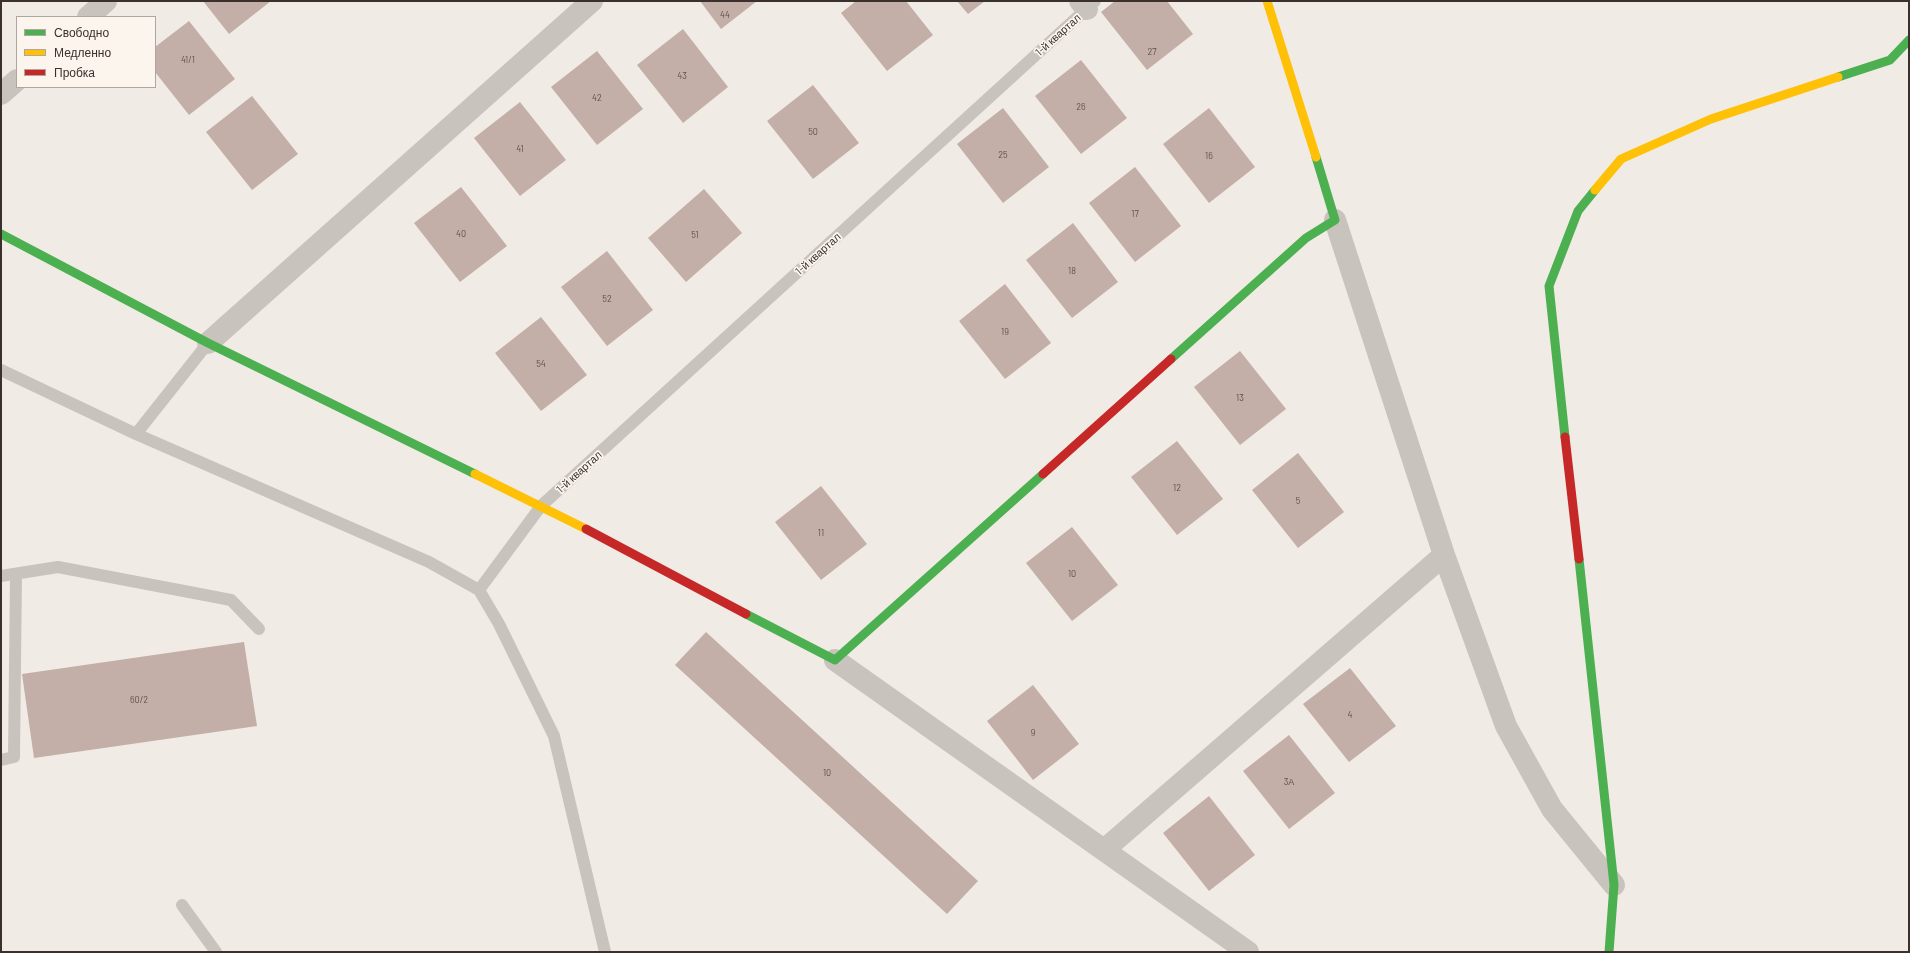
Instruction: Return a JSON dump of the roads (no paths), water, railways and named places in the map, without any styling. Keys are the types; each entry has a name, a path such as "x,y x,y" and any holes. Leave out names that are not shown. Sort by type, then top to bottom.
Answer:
{"street":[{"path":"89,16 106,1"},
{"path":"208,343 592,1"},
{"path":"1267,1 1335,220 1444,556 1506,726 1552,810 1614,885"},
{"path":"1609,952 1614,885 1549,286 1578,211 1621,159 1711,119 1890,60 1909,40"},
{"path":"1,94 16,81"},
{"path":"835,660 871,630 1306,238 1335,220"},
{"path":"1,234 208,343 541,506 835,660 1248,952"},
{"path":"1104,850 1444,556"}],"lane":[{"name":"1-й квартал","path":"479,590 541,506 1087,4"},
{"path":"136,434 208,343"},
{"path":"1,370 136,434 429,562 479,590 500,624 554,736 605,952"},
{"path":"1,576 58,567 231,600 259,629"},
{"path":"1,760 14,757 16,574"},
{"path":"182,905 216,952"}]}
